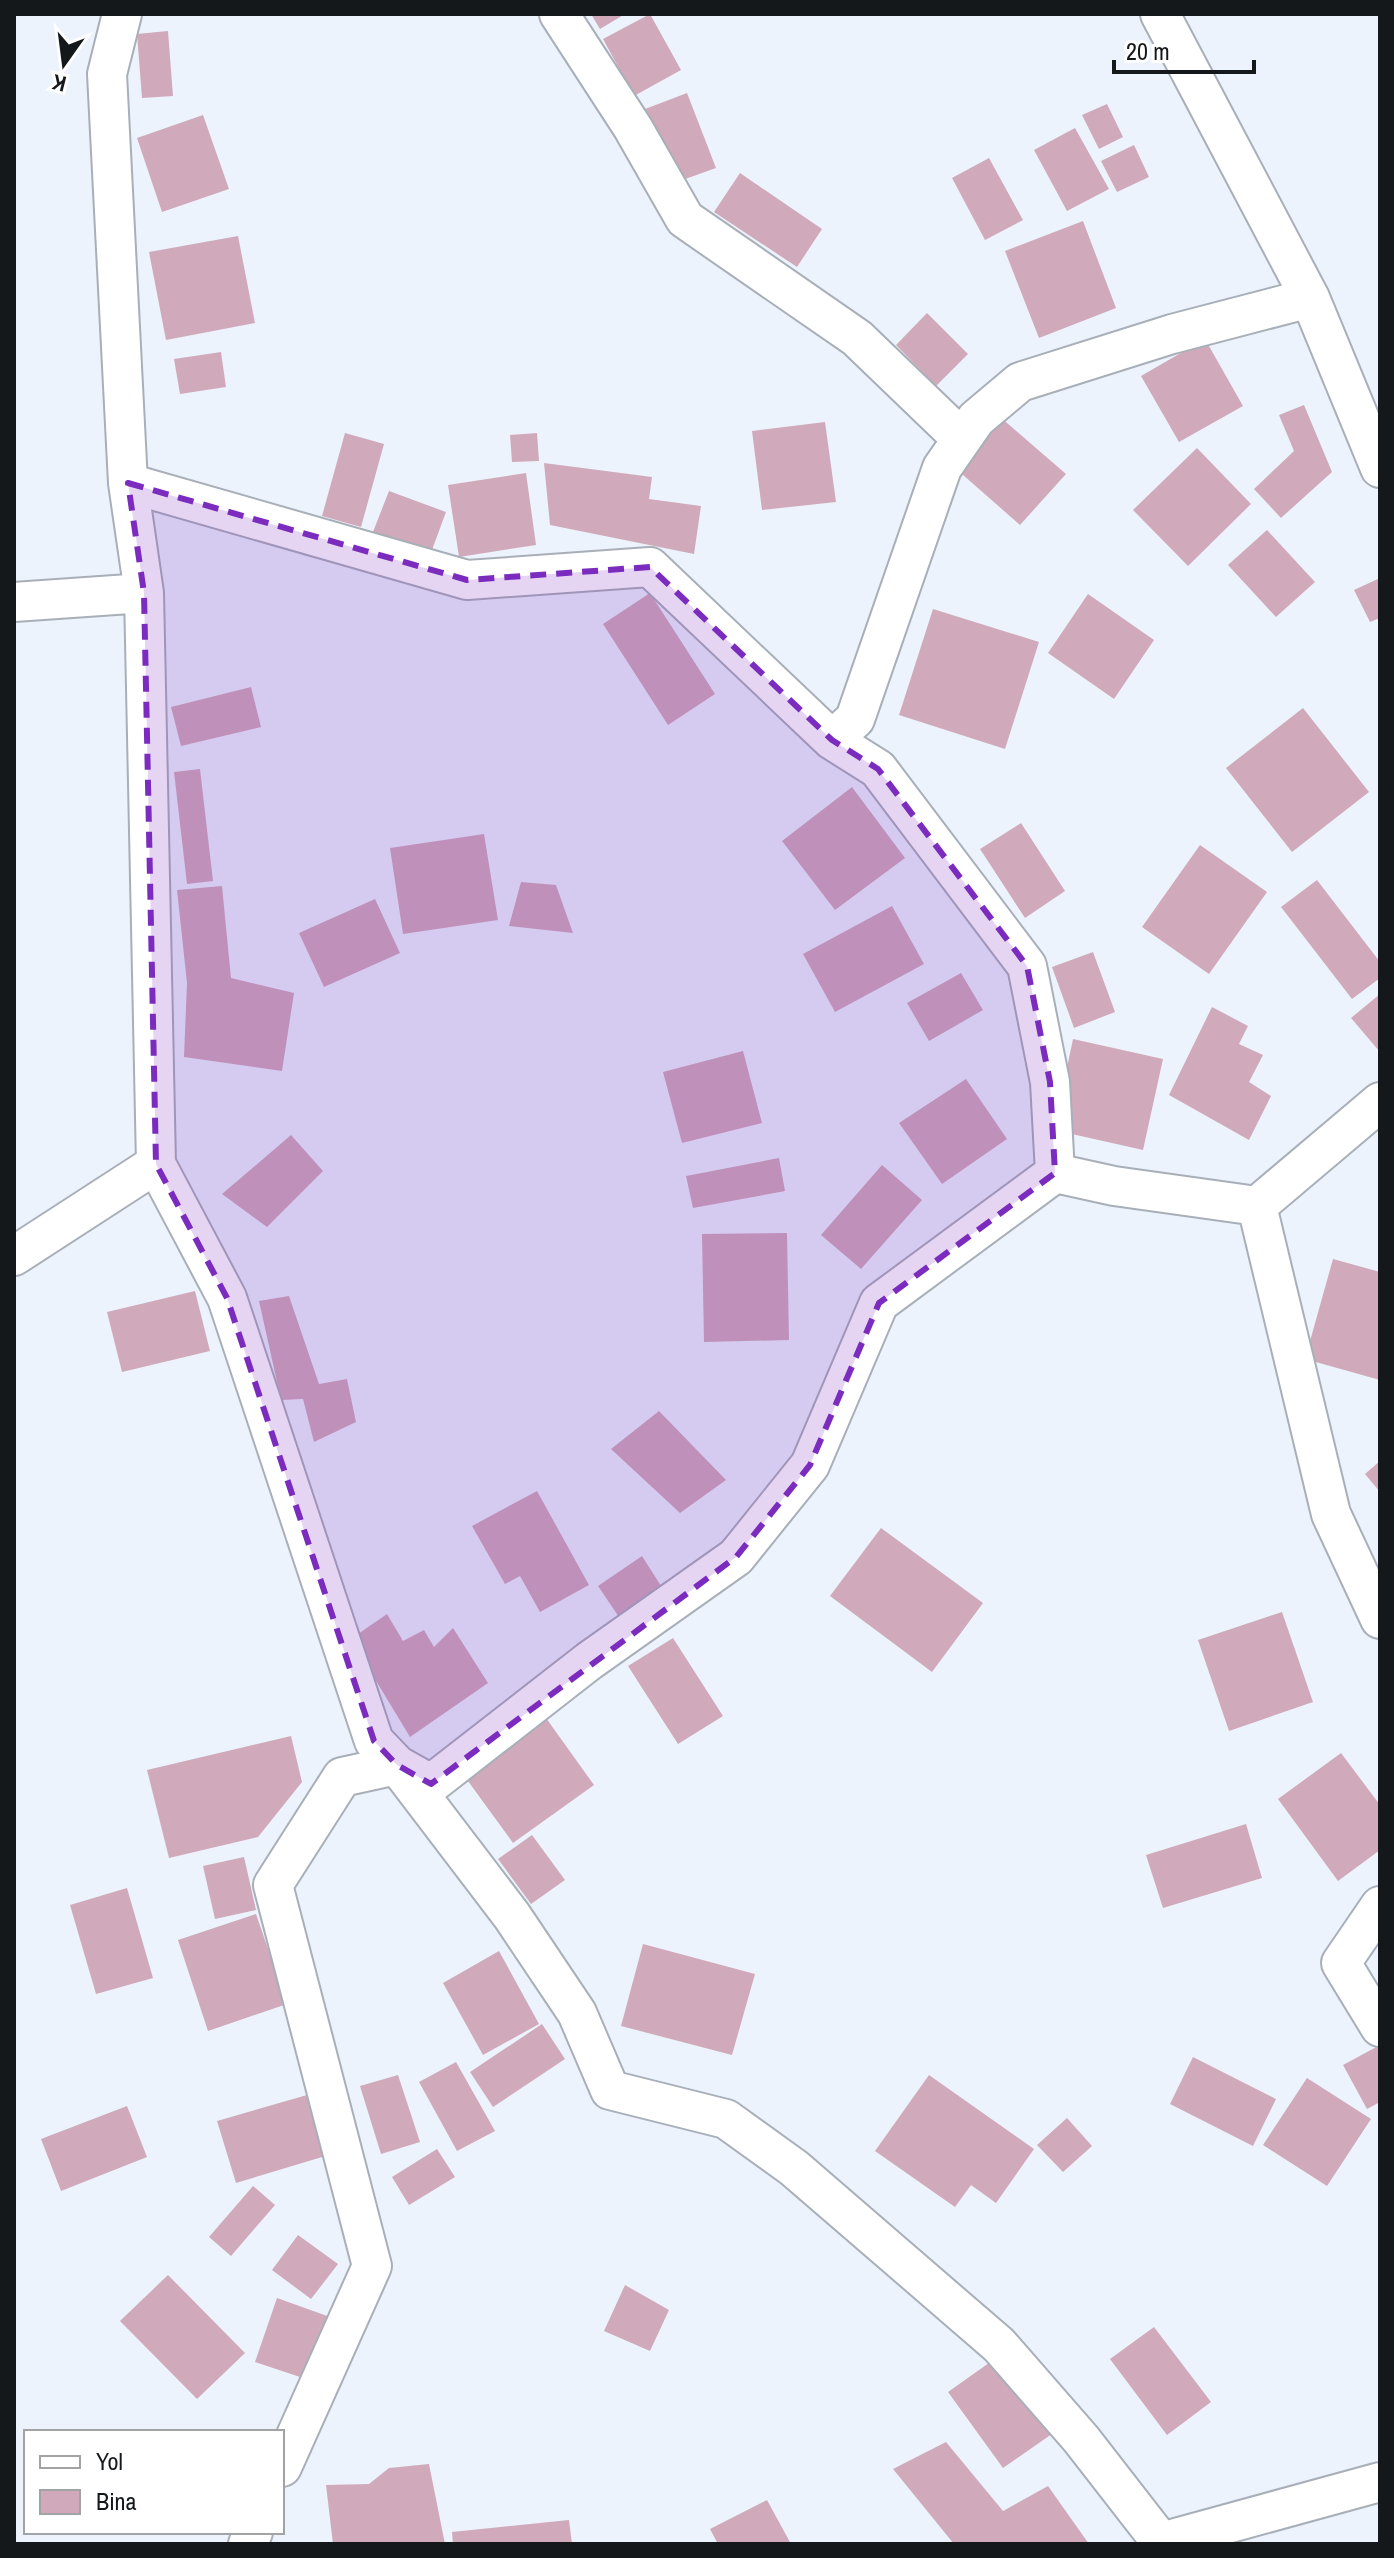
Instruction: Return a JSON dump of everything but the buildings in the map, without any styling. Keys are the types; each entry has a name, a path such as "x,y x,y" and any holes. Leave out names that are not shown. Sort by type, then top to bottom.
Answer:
{"street":[{"path":"122,14 107,74 128,483 144,593 156,1164 227,1298 374,1741 397,1765 512,1916 577,2013 610,2090 726,2119 794,2168 999,2345 1081,2439 1159,2543 1380,2482"},
{"path":"559,14 633,128 685,219 857,338 962,439"},
{"path":"1160,14 1310,298 1380,468"},
{"path":"832,740 855,719 942,468 976,419 1020,382 1172,334 1310,298"},
{"path":"128,483 467,580 650,567 832,740 878,769 1027,966 1050,1082 1055,1173"},
{"path":"14,602 144,593"},
{"path":"284,2463 372,2266 273,1885 342,1777 397,1765 431,1784 589,1661 736,1557 810,1465 879,1303 1055,1173 1114,1186 1257,1206 1380,1102"},
{"path":"14,1256 156,1164"},
{"path":"1257,1206 1331,1514 1380,1619"},
{"path":"1380,1906 1341,1963 1380,2027"}],"highlighted area":[{"path":"128,483 467,580 650,567 832,740 878,769 1027,966 1050,1082 1055,1173 879,1303 810,1465 736,1557 431,1784 397,1765 374,1741 227,1298 156,1164 144,593"}]}
